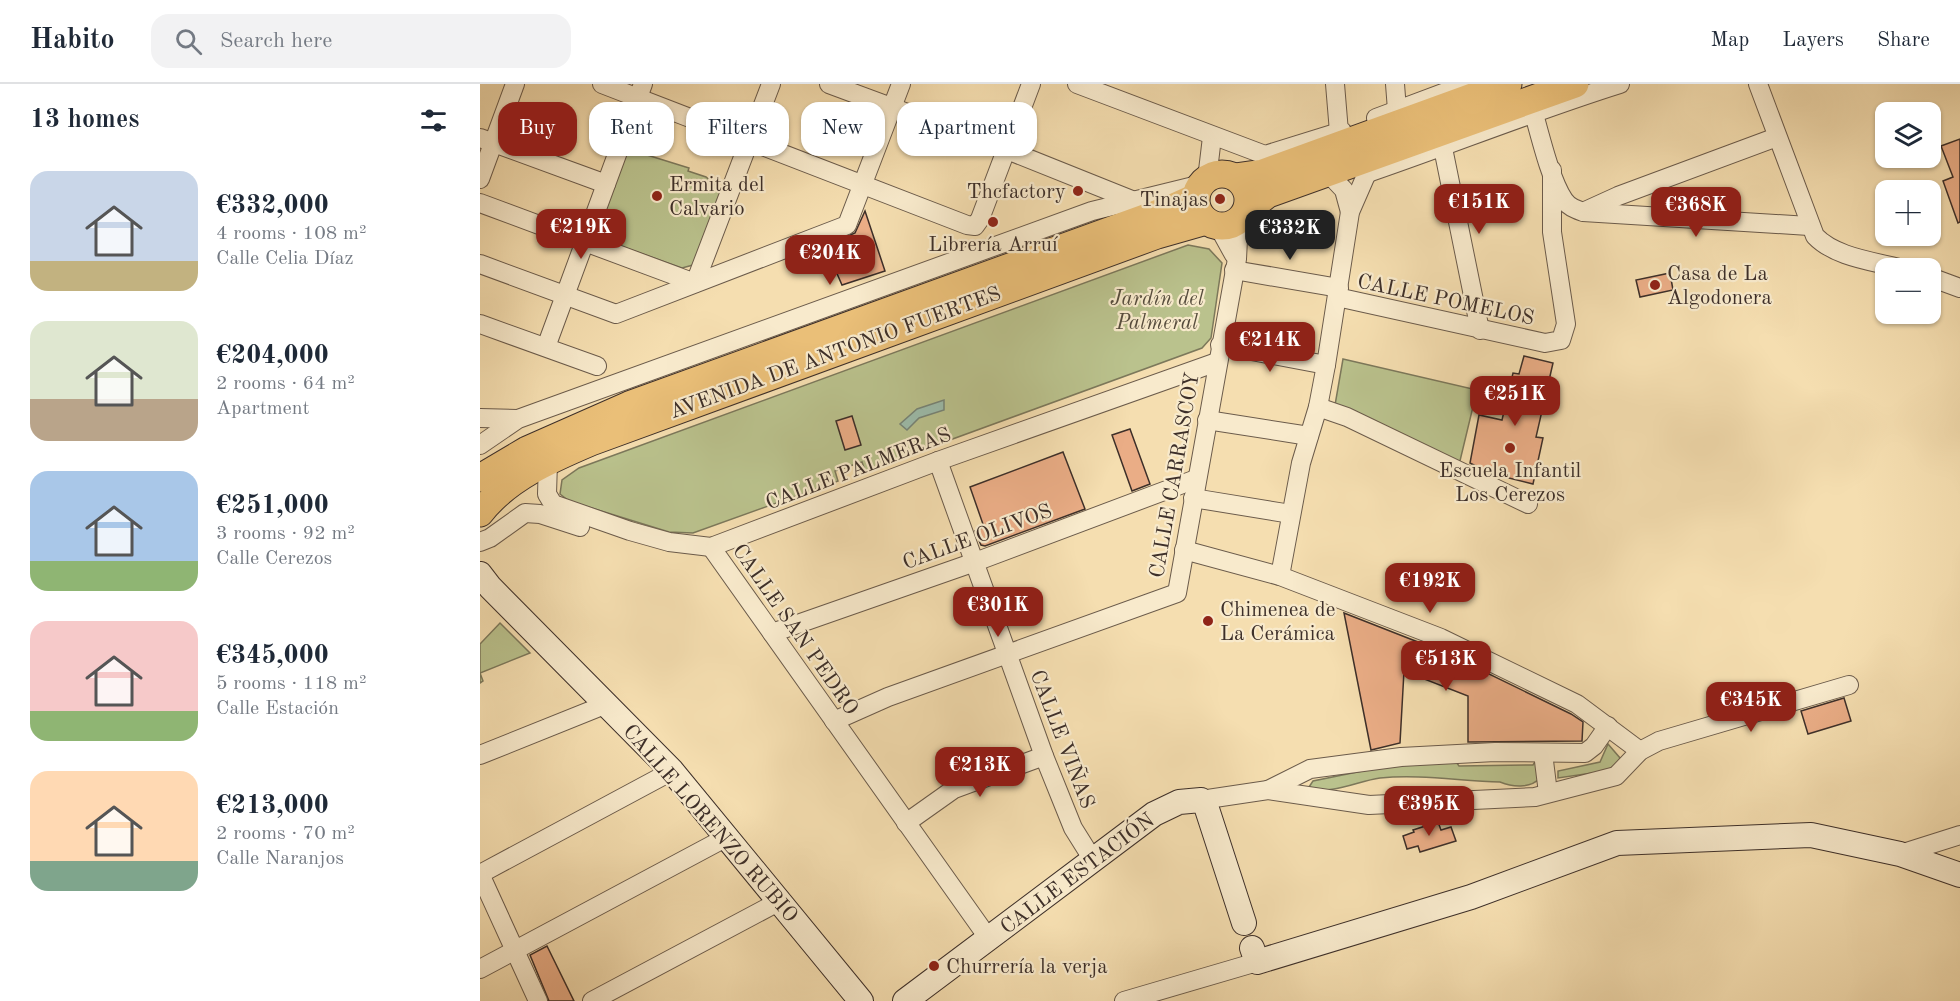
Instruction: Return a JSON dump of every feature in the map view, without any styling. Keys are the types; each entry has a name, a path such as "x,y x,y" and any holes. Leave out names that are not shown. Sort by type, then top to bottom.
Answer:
{"main road":[{"name":"AVENIDA DE ANTONIO FUERTES","path":"480,513 494,495 548,462 591,442 1168,231 1263,173 1508,84"},
{"name":"AVENIDA DE ANTONIO FUERTES","path":"480,478 527,450 629,405 1167,210 1220,199 1268,194 1328,173 1369,165 1532,106 1575,84"},
{"name":"CALLE LORENZO RUBIO","path":"483,580 672,771 861,1001"},
{"name":"CALLE ESTACIÓN","path":"905,1001 1154,814 1179,802 1201,800"},
{"path":"1201,800 1211,819 1244,923"},
{"path":"1255,955 1471,897 1617,843 1811,835 1900,854 1960,875"}],"street":[{"path":"480,179 487,141 515,84"},
{"path":"602,84 640,91 686,112"},
{"path":"764,102 771,84"},
{"path":"829,84 897,110"},
{"path":"480,264 616,314 847,225 901,84"},
{"path":"1024,102 1031,84"},
{"path":"1077,84 1212,137 1265,155 1339,132 1467,84"},
{"path":"1335,84 1339,132"},
{"path":"1395,84 1397,110"},
{"name":"AVENIDA DE ANTONIO FUERTES","path":"1369,165 1443,148 1532,106 1620,84"},
{"path":"1758,84 1809,226 1822,244 1875,262"},
{"path":"546,347 640,91"},
{"path":"1532,106 1563,199 1571,207 1583,212 1809,226"},
{"path":"1212,137 1220,199 1236,265"},
{"path":"1583,212 1618,196 1777,137"},
{"path":"487,141 606,184"},
{"path":"1443,148 1480,330"},
{"path":"695,283 743,156"},
{"path":"789,156 967,225 975,226 980,219 1005,156"},
{"path":"1022,156 1132,200"},
{"path":"1280,576 1301,463 1318,407 1350,212 1369,165"},
{"name":"CALLE POMELOS","path":"1236,265 1480,330 1545,344 1561,340 1566,324 1552,232 1552,170"},
{"path":"1328,173 1344,190 1350,212"},
{"name":"AVENIDA DE ANTONIO FUERTES","path":"480,445 518,419 1092,211 1132,200 1220,199"},
{"path":"480,203 695,283"},
{"name":"CALLE CARRASCOY","path":"1007,654 1177,593 1236,265"},
{"path":"1941,281 1960,288"},
{"path":"480,324 597,366"},
{"path":"1219,353 1326,365"},
{"name":"CALLE PALMERAS","path":"548,462 547,494 553,504 669,542 711,547 1219,353"},
{"path":"1318,407 1347,417 1528,504"},
{"path":"480,418 502,421 518,419"},
{"path":"1207,420 1309,436"},
{"name":"CALLE VIÑAS","path":"938,461 1044,756 1073,828 1093,860"},
{"name":"CALLE OLIVOS","path":"772,633 975,562 1196,479"},
{"path":"1193,498 1291,514"},
{"name":"CALLE SAN PEDRO","path":"480,543 525,513 540,514 666,552 699,554 711,547 988,939"},
{"path":"1184,550 1280,576 1441,638 1577,704 1640,751"},
{"path":"834,721 888,697 1007,654"},
{"name":"CALLE ESTACIÓN","path":"1201,800 1268,790 1369,806 1535,797 1616,776 1640,751 1659,741 1849,685"},
{"path":"480,755 607,704"},
{"name":"CALLE ESTACIÓN","path":"1268,790 1310,769 1401,757 1585,753 1594,746 1608,726"},
{"path":"1543,753 1548,794"},
{"path":"906,823 954,789 1044,756"},
{"path":"538,1001 480,874 672,771"},
{"path":"1900,854 1960,835"},
{"path":"480,969 727,837"},
{"path":"592,1001 780,901"},
{"path":"1124,1001 1255,955"}],"green space":[{"path":"624,156 650,156 689,168 688,171 706,177 723,192 693,265 682,268 595,237"},
{"name":"Jardín del Palmeral","path":"1188,245 1209,249 1222,263 1211,338 1202,348 865,471 862,462 835,471 838,481 693,533 669,532 569,501 560,494 562,480 579,468"},
{"path":"1343,359 1477,390 1459,465 1335,405"},
{"path":"500,623 530,653 480,673 480,644"},
{"path":"1608,744 1620,758 1618,763 1606,771 1558,778 1558,771 1600,762"},
{"path":"1454,759 1459,766 1533,765 1536,760 1540,778 1536,782 1521,786 1500,782 1410,777 1380,778 1326,790 1309,787 1313,781 1367,770"}],"shaded area":[{"path":"944,400 944,410 919,418 907,430 900,424 917,409"}],"building":[{"path":"1960,139 1960,222 1958,223 1943,181 1953,177 1941,146"},
{"path":"865,211 885,271 842,285 825,246 855,233"},
{"name":"Casa de La Algodonera","path":"1670,273 1673,290 1640,297 1636,280"},
{"name":"Escuela Infantil Los Cerezos","path":"1524,356 1553,363 1536,437 1543,438 1533,484 1489,473 1470,463 1479,415 1502,420 1513,373 1519,374"},
{"path":"852,416 861,445 845,450 836,421"},
{"path":"1130,429 1150,484 1132,491 1112,435"},
{"path":"1063,452 1085,509 985,546 981,545 975,531 984,527 970,487"},
{"path":"1344,613 1446,653 1571,714 1583,722 1582,741 1468,742 1468,696 1404,671 1400,743 1371,750"},
{"path":"1844,698 1851,721 1808,734 1801,711"},
{"path":"1438,822 1441,830 1451,827 1456,841 1420,852 1418,846 1407,849 1403,836 1414,832 1413,830"},
{"path":"547,946 574,1001 549,1001 530,955"}],"place":[{"name":"Thcfactory","path":"1078,191"},
{"name":"Ermita del Calvario","path":"657,196"},
{"name":"Tinajas","path":"1220,199"},
{"name":"Librería Arruí","path":"993,222"},
{"name":"Casa de La Algodonera","path":"1655,285"},
{"name":"Escuela Infantil Los Cerezos","path":"1510,448"},
{"name":"Chimenea de La Cerámica","path":"1208,621"},
{"name":"Churrería la verja","path":"934,966"}]}
